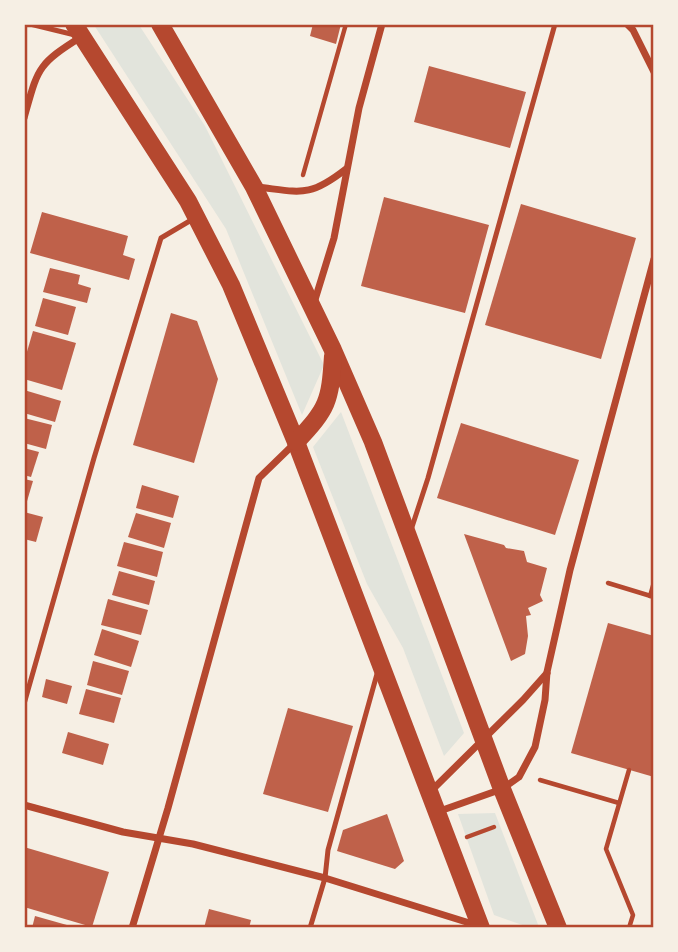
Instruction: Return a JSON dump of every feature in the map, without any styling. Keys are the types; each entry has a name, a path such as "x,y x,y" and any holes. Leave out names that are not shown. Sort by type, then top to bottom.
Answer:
{"main road":[{"path":"160,24 254,187 333,350 373,442 502,789 558,928"},
{"path":"78,30 197,216 231,285 296,442 482,927"},
{"path":"296,442 320,416 330,391 333,350"}],"street":[{"path":"313,307 334,238 359,108 382,24"},
{"path":"627,24 633,30 653,72"},
{"path":"24,118 37,74 49,57 78,30"},
{"path":"254,187 309,191 330,183 347,169"},
{"path":"437,812 502,789 519,777 534,747 545,700 547,672 570,570 653,259"},
{"path":"132,928 259,478 296,442"},
{"path":"430,793 547,672"},
{"path":"24,805 325,878 482,927"}],"lane":[{"path":"30,24 78,30"},
{"path":"409,536 428,478 555,24"},
{"path":"24,704 94,458 161,238 197,216"},
{"path":"310,928 325,878 328,850 381,663"}],"path":[{"path":"302,178 346,24"},
{"path":"608,583 652,596 653,582"},
{"path":"629,770 606,849 633,915 629,928"},
{"path":"540,780 619,803"},
{"path":"466,838 494,827"}],"shaded area":[{"path":"94,25 139,25 205,126 324,365 302,415 226,229"},
{"path":"341,412 464,733 444,756 403,648 367,584 313,447"},
{"path":"495,813 539,927 528,927 494,915 458,814"}],"building":[{"path":"313,24 341,24 336,44 310,36"},
{"path":"429,66 526,92 510,148 414,122"},
{"path":"384,197 489,225 465,313 361,286"},
{"path":"521,204 636,238 601,359 485,325"},
{"path":"42,212 128,236 123,255 135,259 129,280 30,253"},
{"path":"50,268 80,275 78,284 91,288 87,303 43,292"},
{"path":"43,298 76,307 68,335 35,326"},
{"path":"171,313 197,321 218,379 194,463 133,445"},
{"path":"33,331 76,343 62,390 24,379 24,362"},
{"path":"24,390 61,401 55,422 24,413"},
{"path":"24,418 52,425 46,449 24,443"},
{"path":"461,423 579,460 555,535 437,498"},
{"path":"24,448 39,452 31,477 24,475"},
{"path":"24,479 33,481 25,508 24,508"},
{"path":"142,485 179,496 173,518 136,508"},
{"path":"24,512 43,517 36,542 24,539"},
{"path":"136,513 171,523 164,548 128,537"},
{"path":"464,534 524,551 527,562 547,568 540,595 543,601 528,608 531,615 526,616 528,636 525,654 511,661"},
{"path":"124,542 163,552 157,577 117,566"},
{"path":"119,571 155,581 149,605 112,595"},
{"path":"108,599 148,610 141,635 101,625"},
{"path":"608,623 654,636 654,777 571,753"},
{"path":"102,629 139,641 131,667 94,655"},
{"path":"93,661 129,671 122,695 87,685"},
{"path":"46,679 72,686 67,704 42,697"},
{"path":"86,689 121,698 114,723 79,714"},
{"path":"288,708 353,726 328,812 263,794"},
{"path":"68,732 109,744 103,765 62,753"},
{"path":"387,814 404,861 395,869 337,851 343,830"},
{"path":"24,847 109,872 92,927 24,907"},
{"path":"209,909 251,920 249,928 204,928"},
{"path":"35,916 74,927 32,928"}]}
